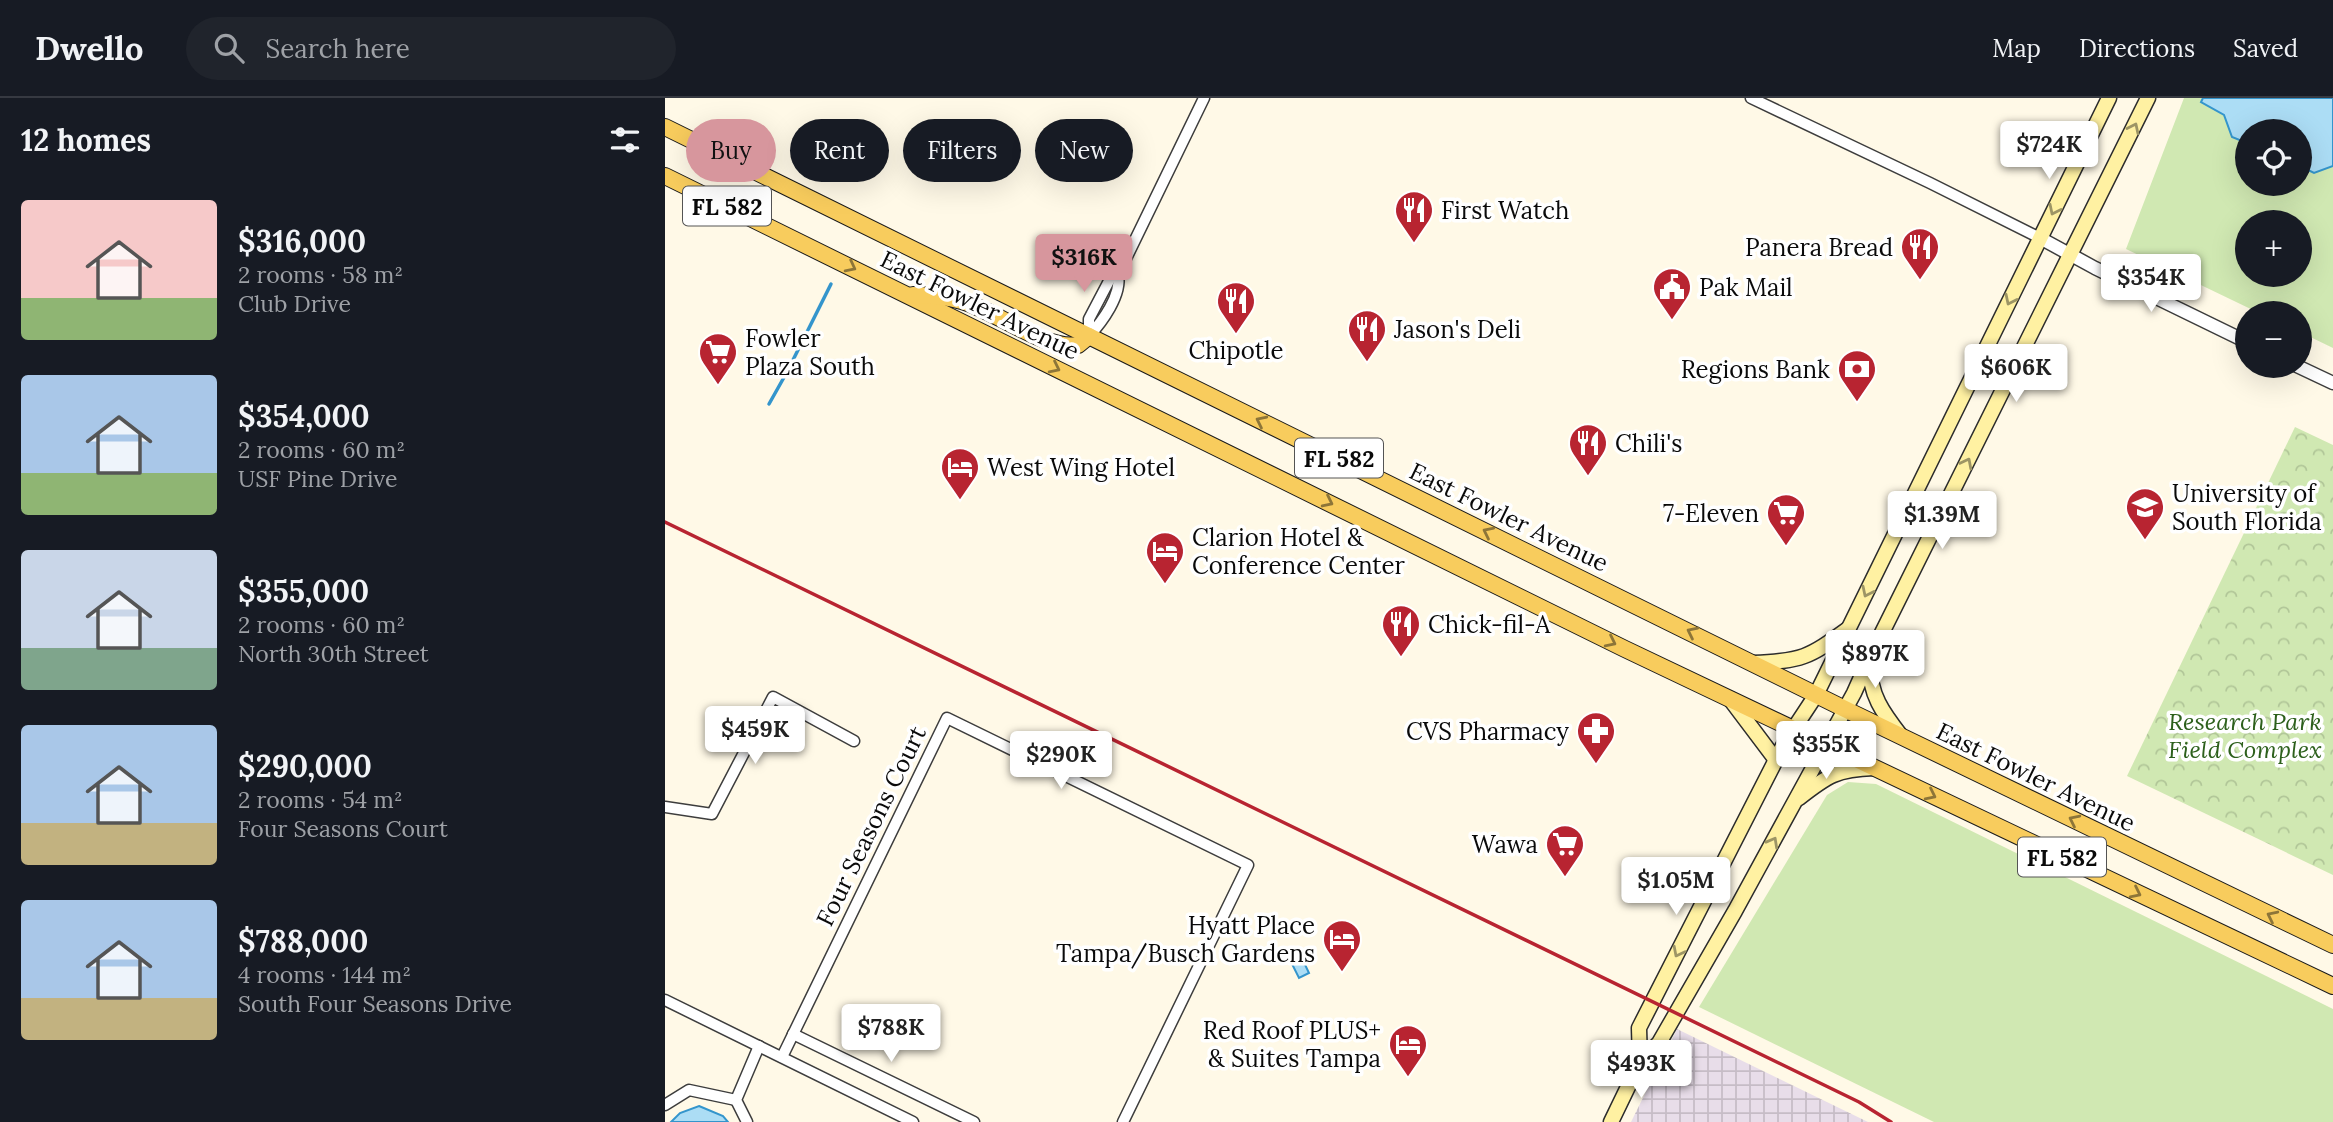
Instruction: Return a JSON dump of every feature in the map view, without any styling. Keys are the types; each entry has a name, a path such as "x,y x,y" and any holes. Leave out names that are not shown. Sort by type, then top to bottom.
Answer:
{"main road":[{"path":"1640,1062 1639,1028 1776,760 1816,695 2109,98"},
{"path":"1611,1122 1640,1062 1659,1043 1846,709 2148,98"},
{"name":"East Fowler Avenue","path":"665,127 1816,695 2333,946"},
{"name":"East Fowler Avenue","path":"665,176 1729,698 2333,986"},
{"path":"907,295 936,295 964,302 1044,338 1067,345 1078,345 1089,336"},
{"path":"1753,663 1801,659 1814,654 1849,628"},
{"path":"1871,655 1870,678 1874,696 1883,714 1902,737"},
{"path":"1729,698 1776,760"},
{"path":"1795,801 1827,777 1853,768 1874,768"}],"street":[{"path":"1089,336 1089,319 1110,279 1118,275 1204,98"},
{"path":"1751,98 1930,183 2235,336"},
{"path":"2312,373 2333,383"},
{"path":"665,807 712,814 773,698 854,741"},
{"name":"Four Seasons Court","path":"782,1058 947,718 1248,865 1123,1122"},
{"path":"665,1000 913,1122"},
{"path":"793,1034 974,1122"},
{"path":"747,1122 736,1100 759,1046"},
{"path":"665,1105 689,1090 736,1100"}],"shaded area":[{"path":"1677,1029 1868,1122 1631,1122"}],"green space":[{"path":"2184,98 2333,98 2333,348 2312,338 2312,301 2235,301 2126,249"},
{"name":"Research Park Field Complex","path":"2295,427 2333,445 2333,875 2127,776"},
{"path":"1848,782 1876,784 2333,1009 2333,1122 1934,1122 1699,1007 1827,795"}],"water":[{"path":"2203,98 2333,98 2333,166 2312,172 2312,119 2235,119 2235,138 2232,137 2224,115 2201,102"},
{"path":"1299,952 1309,973 1299,978 1289,958"},
{"path":"699,1106 723,1116 728,1122 671,1122 680,1113"}],"waterway":[{"path":"769,404 831,284"}],"railway":[{"path":"665,522 1859,1102 1891,1122"}],"place":[{"name":"First Watch","path":"1414,244"},
{"name":"Panera Bread","path":"1920,281"},
{"name":"Pak Mail","path":"1672,321"},
{"name":"Chipotle","path":"1236,335"},
{"name":"Jason's Deli","path":"1367,363"},
{"name":"Fowler Plaza South","path":"718,386"},
{"name":"Regions Bank","path":"1857,403"},
{"name":"Chili's","path":"1588,477"},
{"name":"West Wing Hotel","path":"960,501"},
{"name":"University of South Florida","path":"2145,541"},
{"name":"7-Eleven","path":"1786,547"},
{"name":"Clarion Hotel & Conference Center","path":"1165,585"},
{"name":"Chick-fil-A","path":"1401,658"},
{"name":"CVS Pharmacy","path":"1596,765"},
{"name":"Wawa","path":"1565,878"},
{"name":"Hyatt Place Tampa/Busch Gardens","path":"1342,973"},
{"name":"Red Roof PLUS+ & Suites Tampa","path":"1408,1078"}]}
